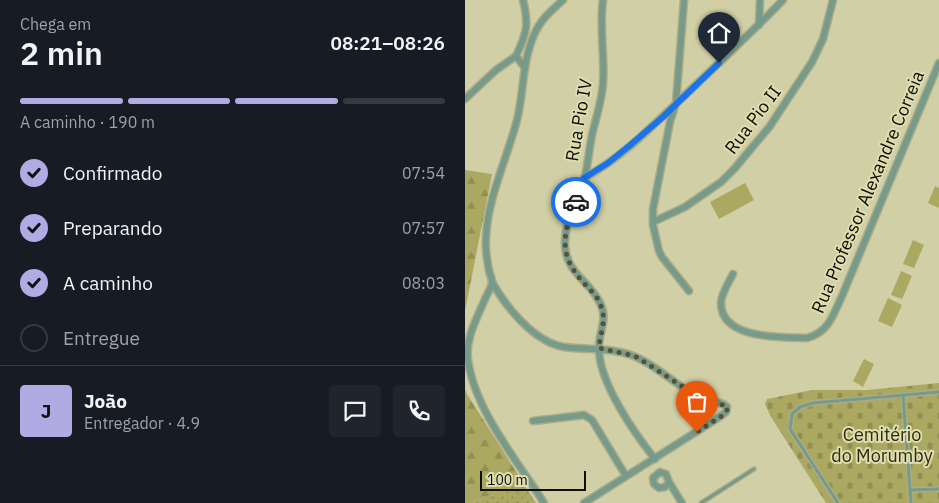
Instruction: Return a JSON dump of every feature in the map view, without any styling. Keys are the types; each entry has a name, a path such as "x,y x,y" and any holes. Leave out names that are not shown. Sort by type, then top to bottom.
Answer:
{"street":[{"path":"465,99 496,70 516,56 526,32 528,19 523,0"},
{"path":"563,0 542,20 534,35 525,68 517,118 487,222 485,238 492,282 507,306 538,336 561,347 599,348 635,356 696,396 711,402 725,404 727,410 718,418 584,503"},
{"name":"Rua Pio IV","path":"603,0 601,26 603,83 584,178 568,221 565,245 568,260 573,271 595,294 601,304 604,320 599,348 603,372 612,395 655,458"},
{"path":"684,0 676,103 670,122 656,194 653,222 662,257 689,291"},
{"path":"759,0 759,25"},
{"path":"584,178 608,163 663,117 783,0"},
{"name":"Rua Pio II","path":"653,222 685,208 721,182 765,133 812,62 823,39 833,0"},
{"path":"528,19 535,22 542,20"},
{"path":"516,56 525,68"},
{"name":"Rua Professor Alexandre Correia","path":"733,274 721,302 725,315 732,324 740,329 756,335 807,338 815,336 830,324 939,64"},
{"path":"492,282 477,319 469,345 468,360 486,413 544,503"},
{"path":"533,421 589,416 626,476"},
{"path":"669,482 682,503"}],"lane":[{"path":"838,503 790,429 792,414 800,408 813,403 939,392"},
{"path":"903,396 911,503"},
{"path":"701,503 754,469"},
{"path":"910,490 939,489"}],"green space":[{"path":"465,170 492,174 465,311"},
{"path":"745,183 754,200 719,219 710,202"},
{"path":"935,186 939,188 939,208 928,203"},
{"path":"913,240 924,245 914,268 903,264"},
{"path":"901,271 912,276 902,299 891,295"},
{"path":"888,298 902,305 892,327 878,321"},
{"path":"864,359 874,364 863,387 853,381"},
{"name":"Cemitério do Morumby","path":"939,383 939,503 826,503 771,417 765,404 767,399 812,390 867,390"},
{"path":"465,389 522,481 506,490 470,503 465,503"},
{"path":"522,481 536,503 470,503 506,490"}],"way so far":[{"path":"576,202 568,221 565,245 568,260 573,271 595,294 601,304 604,320 599,348 635,356 702,399 727,406 725,414 697,432"}],"route":[{"path":"576,202 584,178 608,163 629,146 663,117 719,63"}]}
